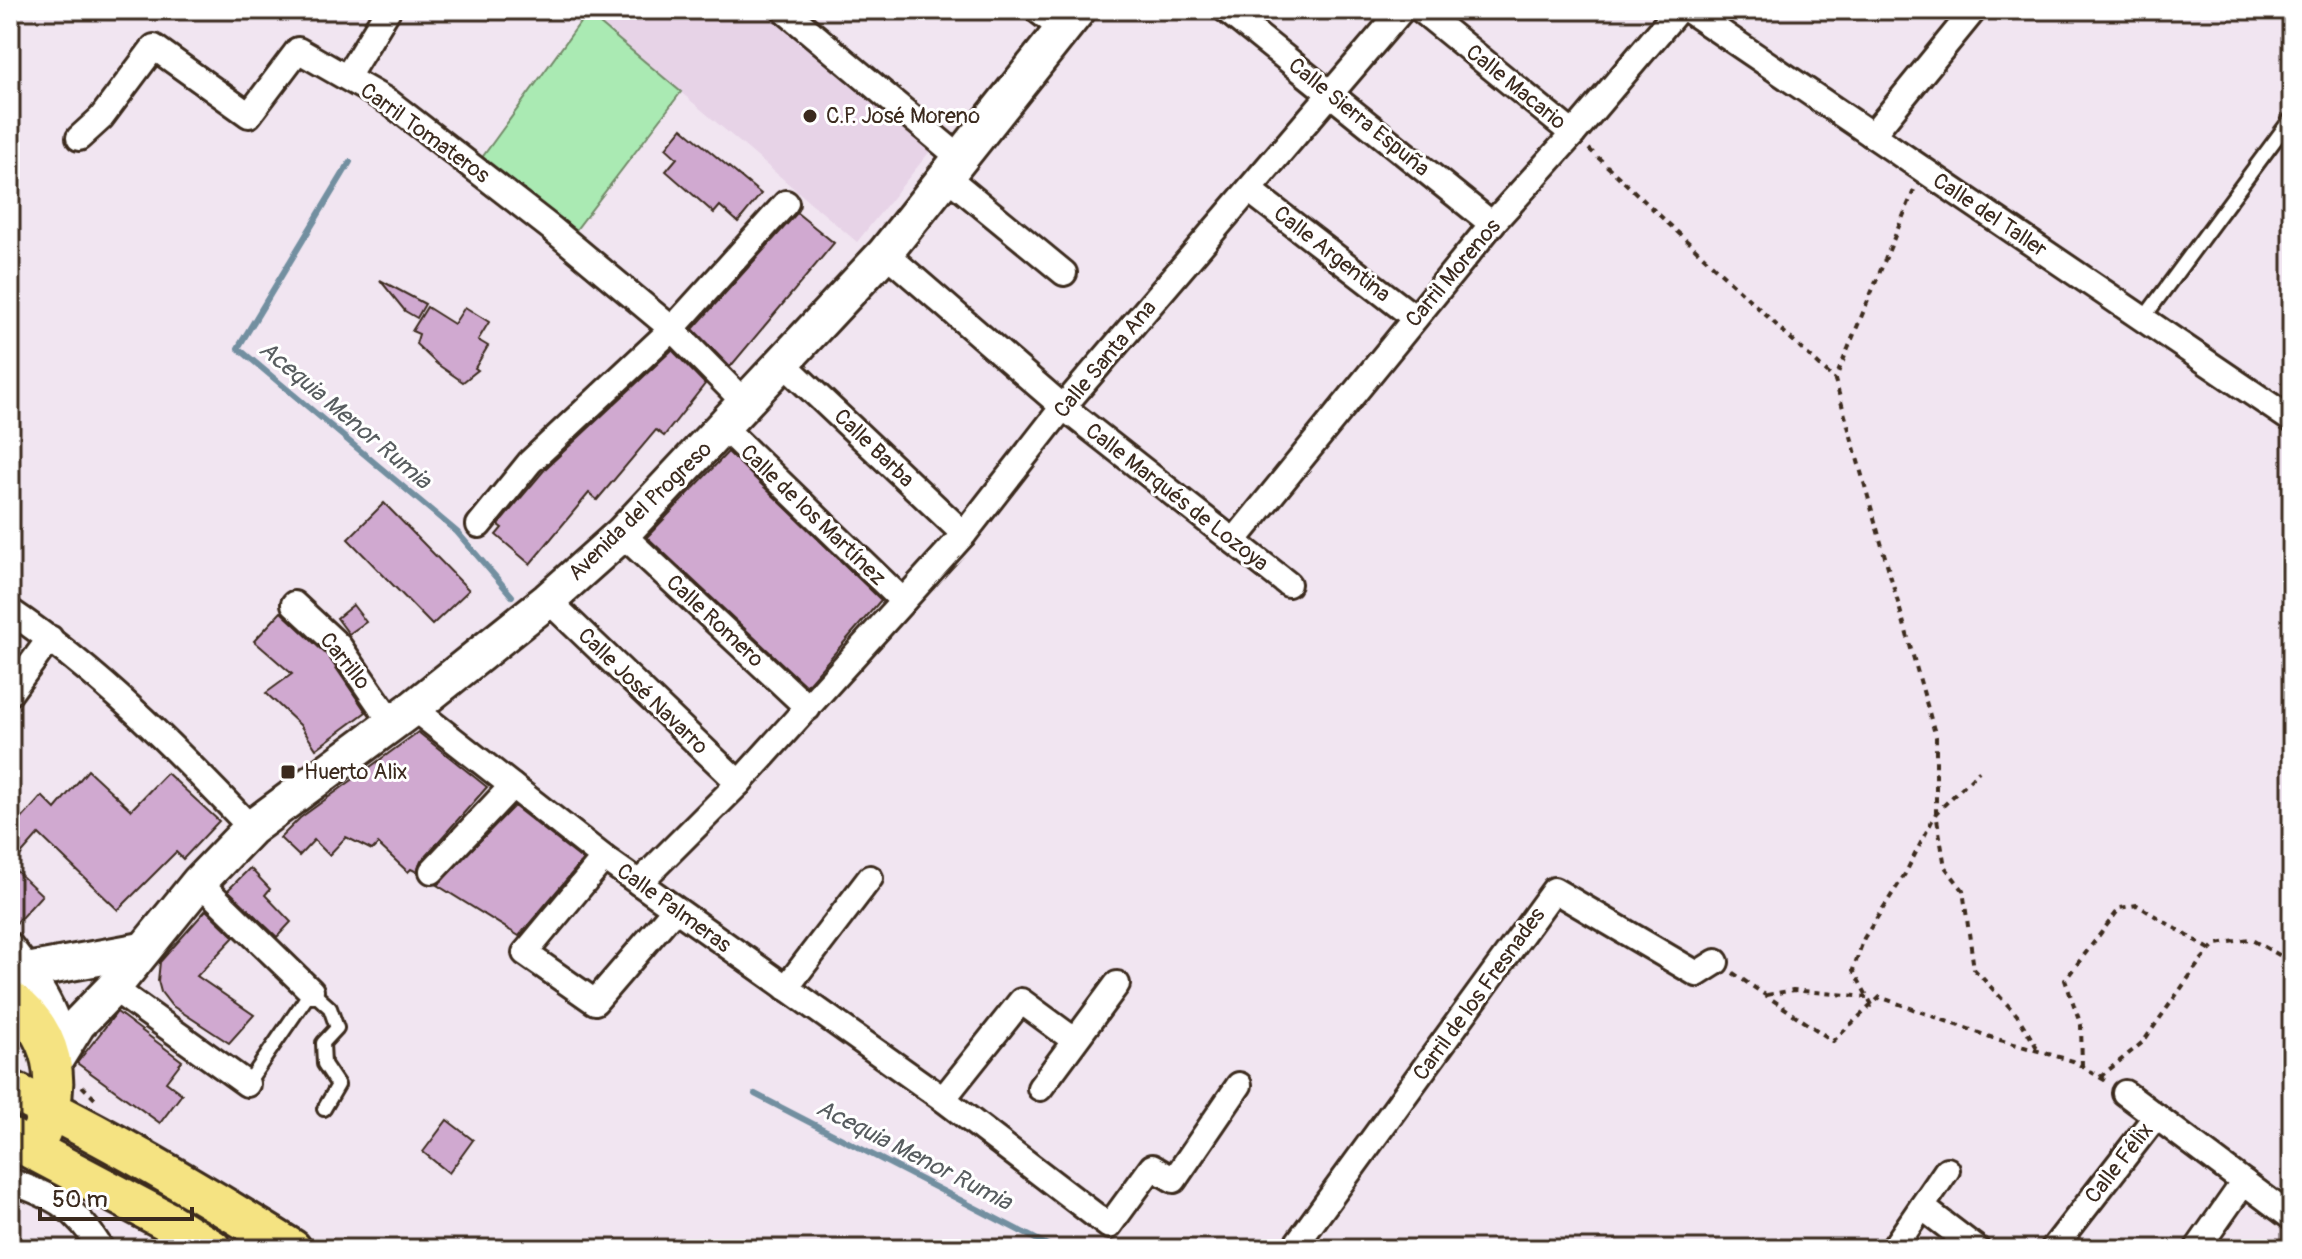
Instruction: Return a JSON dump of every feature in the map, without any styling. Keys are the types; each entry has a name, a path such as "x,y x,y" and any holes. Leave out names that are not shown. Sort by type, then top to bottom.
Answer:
{"main road":[{"name":"Avenida del Progreso","path":"64,1063 88,1011 113,988 199,882 251,828 403,715 548,600 622,534 735,416 885,253 953,167 1059,16"},
{"path":"142,950 15,973 32,1020 64,1063 42,1130 17,1150 165,1220 212,1249"},
{"path":"10,1090 51,1109 292,1249"}],"street":[{"path":"347,77 388,10"},
{"path":"784,10 1064,273"},
{"name":"Calle Sierra Espuña","path":"1226,10 1334,90 1492,224"},
{"name":"Calle Santa Ana","path":"639,883 739,783 964,534 1063,407 1402,10"},
{"name":"Calle Macario","path":"1421,10 1573,134"},
{"name":"Carril Morenos","path":"1234,541 1492,224 1678,10"},
{"name":"Calle del Taller","path":"1688,10 2292,420"},
{"path":"1872,135 1974,10"},
{"name":"Carril Tomateros","path":"79,138 101,118 154,47 249,115 298,50 389,102 551,228 672,329 735,416"},
{"name":"Calle Argentina","path":"1249,190 1415,318"},
{"path":"479,525 530,462 672,329 786,203"},
{"name":"Calle Marqués de Lozoya","path":"885,253 1063,407 1288,584"},
{"name":"Calle Barba","path":"783,363 964,534"},
{"name":"Calle de los Martínez","path":"735,416 903,601"},
{"name":"Calle Romero","path":"622,534 808,708"},
{"name":"Calle José Navarro","path":"548,600 739,783"},
{"name":"Carrillo","path":"294,604 339,646 403,715"},
{"path":"10,611 50,638 169,743 251,828"},
{"path":"10,693 50,638"},
{"name":"Calle Palmeras","path":"403,715 512,786 674,910 943,1099 1109,1226 1152,1167 1174,1180 1239,1085"},
{"path":"432,871 512,786"},
{"path":"604,858 525,953 595,1002 674,910"},
{"path":"786,988 870,878"},
{"path":"199,882 309,989"},
{"name":"Carril de los Fresnades","path":"1293,1249 1554,890 1697,974 1716,962"},
{"path":"1040,1088 1117,984"},
{"path":"113,988 247,1084"},
{"path":"943,1099 1021,1001 1074,1040"},
{"path":"2125,1093 2292,1218"},
{"name":"Calle Félix","path":"2053,1249 2156,1116"},
{"path":"17,1150 40,1192"},
{"path":"1893,1249 1947,1170"},
{"path":"10,1181 67,1206 79,1217 101,1249"},
{"path":"2197,1249 2244,1182"},
{"path":"1922,1207 1977,1249"}],"lane":[{"path":"2143,319 2292,117"},
{"path":"247,1084 309,989 330,1008 337,1028 323,1043 324,1064 338,1085 324,1109"}],"path":[{"path":"1573,134 1835,380 1936,737 1936,813 1945,867 1963,890 1974,969 2017,1015 2039,1051"},
{"path":"1835,380 1914,190 1927,172"},
{"path":"1872,1005 1853,970 1864,938 1905,874 1936,813 1979,771"},
{"path":"2082,1066 2081,1025 2065,980 2120,908 2137,905 2211,950"},
{"path":"2100,1077 2143,1042 2216,944 2250,939 2292,962"},
{"path":"1716,962 1833,1041 1880,997 1993,1038 2073,1061 2125,1093"},
{"path":"1766,995 1793,990 1867,997"},
{"path":"64,1063 85,1090 99,1102 84,1129"}],"shaded area":[{"name":"C.P. José Moreno","path":"584,10 784,10 939,140 857,242"}],"green space":[{"path":"587,13 681,92 575,231 481,159"}],"building":[{"path":"682,128 761,194 738,222 720,206 714,213 666,171 677,158 666,148"},
{"path":"797,213 834,243 730,367 693,329"},
{"path":"380,280 425,304 417,318 405,311"},
{"path":"427,307 454,324 465,307 489,322 478,340 488,346 475,368 478,370 463,382 416,344 419,334 412,331"},
{"path":"672,350 705,384 664,436 656,430 597,500 589,493 530,564 496,535 502,528 498,525 546,468"},
{"path":"728,452 881,600 806,686 647,537"},
{"path":"384,503 469,590 432,625 348,539"},
{"path":"353,605 366,622 349,634 337,618"},
{"path":"281,612 328,656 366,712 316,749 300,725 266,693 292,674 254,641"},
{"path":"418,732 487,787 421,861 417,872 411,869 408,872 378,844 372,850 346,837 329,855 314,840 299,856 280,838 300,818"},
{"path":"88,770 131,810 167,773 219,821 183,859 176,852 118,910 39,834 11,866 42,895 10,930 10,832 42,796 55,809"},
{"path":"514,806 583,860 519,936 437,885"},
{"path":"250,868 270,889 265,895 291,922 277,937 228,890"},
{"path":"206,910 234,937 197,976 254,1015 229,1043 171,1005 161,992 158,981 160,962"},
{"path":"117,1012 182,1061 166,1082 182,1094 160,1123 77,1063"},
{"path":"447,1120 473,1140 449,1173 423,1152"}],"waterway":[{"name":"Acequia Menor Rumia","path":"350,162 238,348 457,532 512,596"},
{"name":"Acequia Menor Rumia","path":"755,1094 1055,1249"}],"place":[{"name":"C.P. José Moreno","path":"810,116"},
{"name":"Huerto Alix","path":"288,772"}]}
